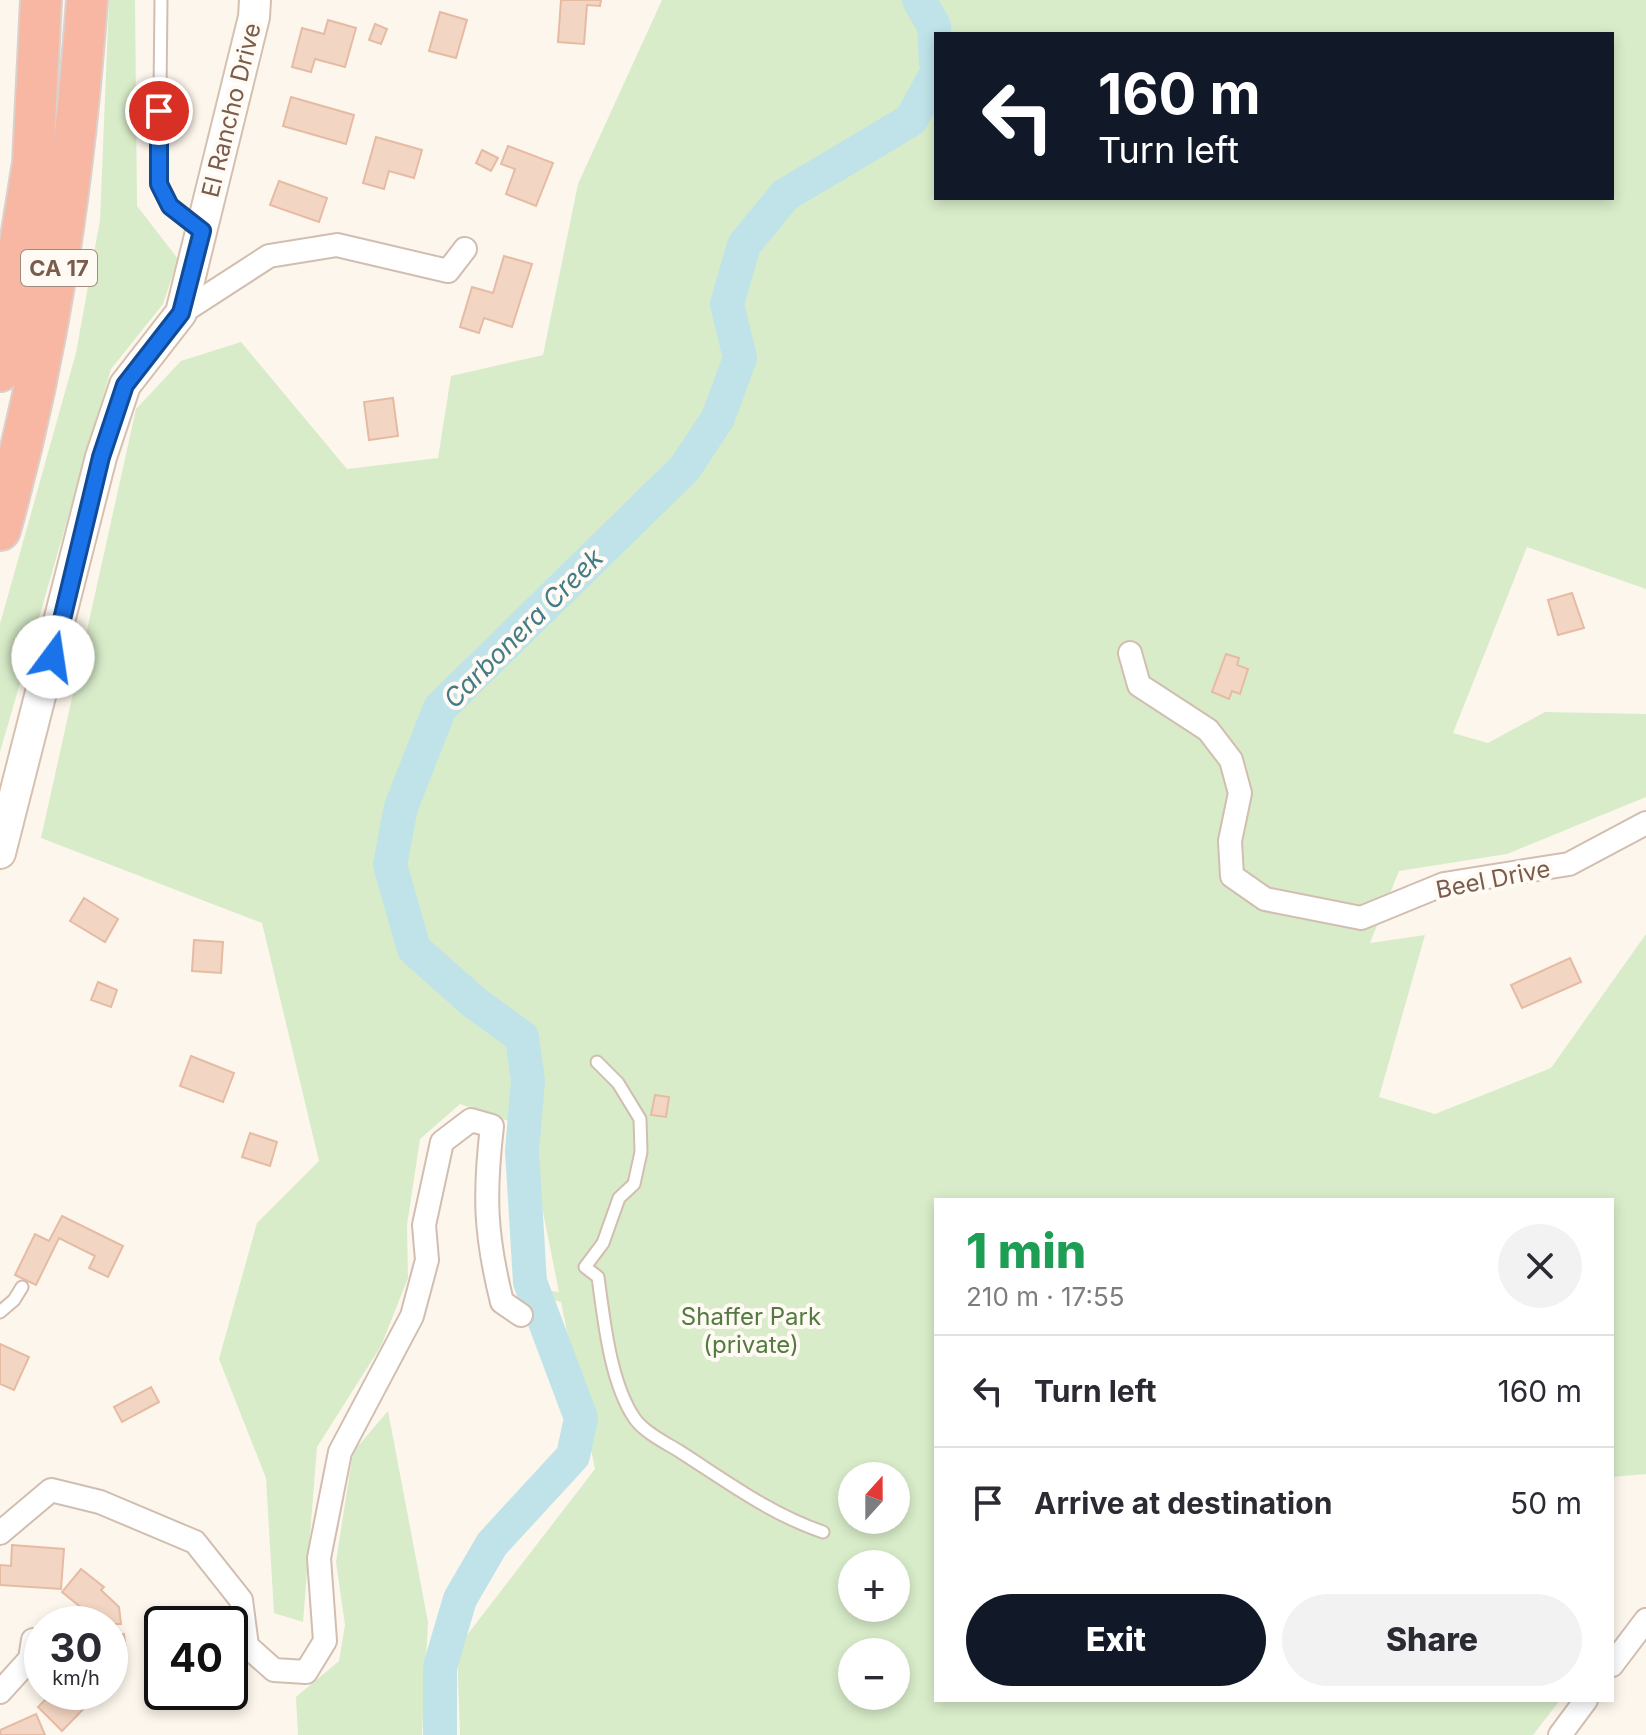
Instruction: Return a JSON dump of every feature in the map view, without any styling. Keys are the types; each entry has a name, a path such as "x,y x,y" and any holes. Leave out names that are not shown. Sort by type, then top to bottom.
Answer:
{"highway":[{"name":"CA 17","path":"0,371 32,177 41,0"},
{"name":"CA 17","path":"0,530 36,392 59,274 87,0"}],"street":[{"name":"El Rancho Drive","path":"0,853 101,457 125,385 181,313 254,17 255,0"},
{"path":"181,313 269,256 337,245 448,271 465,249"},
{"name":"Beel Drive","path":"1130,653 1139,685 1208,730 1231,760 1240,793 1230,841 1232,876 1265,899 1361,918 1444,884 1569,864 1646,823"},
{"path":"0,1533 51,1490 100,1502 195,1542 241,1600 247,1646 274,1670 306,1672 325,1641 319,1558 340,1452 412,1316 427,1260 424,1225 442,1142 471,1120 492,1126 484,1193 490,1255 502,1302 521,1315"},
{"path":"1614,1662 1646,1620"},
{"path":"0,1692 24,1666"},
{"path":"1560,1735 1585,1702"}],"lane":[{"path":"161,0 159,184 170,206 202,231"},
{"path":"597,1062 618,1083 640,1119 641,1152 634,1184 619,1198 603,1243 585,1267 598,1277 607,1339 626,1401 636,1421 671,1446 767,1507 823,1532"},
{"path":"0,1312 14,1300 22,1287"}],"green space":[{"path":"109,0 135,0 137,206 178,259 163,304 111,369 0,752 0,624 76,353 100,220"},
{"name":"Shaffer Park (private)","path":"662,0 1646,0 1646,589 1527,547 1453,733 1488,743 1545,712 1646,714 1646,797 1507,854 1399,871 1370,943 1425,935 1379,1097 1435,1114 1551,1068 1646,934 1646,1474 1614,1477 1614,1198 934,1198 934,1702 1558,1702 1533,1735 460,1735 457,1648 595,1469 561,1302 549,1299 546,1290 559,1292 526,1127 460,1104 420,1139 407,1225 408,1278 381,1346 317,1447 303,1622 274,1613 266,1478 219,1359 257,1223 319,1161 262,923 41,838 136,409 181,361 241,342 347,469 438,458 451,376 543,355 578,184"},
{"path":"388,1411 428,1622 422,1735 298,1735 296,1697 339,1661 345,1625 336,1562 353,1452"}],"building":[{"path":"561,0 601,0 600,6 587,5 584,44 558,42"},
{"path":"440,12 467,20 456,58 429,51"},
{"path":"328,20 356,28 345,67 315,59 311,72 292,67 302,28 324,34"},
{"path":"375,24 387,29 381,44 369,40"},
{"path":"291,97 354,115 346,144 283,126"},
{"path":"376,137 422,150 414,178 389,171 384,189 363,183"},
{"path":"508,146 553,163 536,206 506,194 515,169 501,164"},
{"path":"482,150 498,158 491,171 476,163"},
{"path":"279,181 327,198 319,222 270,205"},
{"path":"504,256 532,264 512,327 484,318 479,333 460,327 472,287 493,293"},
{"path":"393,398 398,436 369,440 364,402"},
{"path":"1572,593 1584,628 1558,635 1548,600"},
{"path":"1226,654 1239,658 1237,665 1248,669 1240,694 1232,691 1229,699 1212,692"},
{"path":"84,898 118,919 105,942 70,921"},
{"path":"194,940 223,942 221,973 192,971"},
{"path":"1570,958 1581,982 1522,1008 1511,985"},
{"path":"98,982 117,990 111,1007 91,1000"},
{"path":"191,1056 234,1073 223,1102 180,1086"},
{"path":"655,1095 669,1097 666,1117 651,1115"},
{"path":"250,1133 277,1142 270,1166 242,1157"},
{"path":"62,1216 123,1246 108,1277 89,1268 95,1256 59,1238 36,1285 15,1275 35,1234 49,1241"},
{"path":"0,1344 29,1357 14,1390 0,1384"},
{"path":"151,1387 159,1402 122,1422 114,1407"},
{"path":"12,1545 64,1549 61,1589 0,1585 0,1565 11,1566"},
{"path":"81,1569 104,1587 101,1590 118,1606 79,1606 62,1592"},
{"path":"41,1710 82,1710 62,1731"},
{"path":"36,1714 45,1735 1,1735 0,1730"}],"waterway":[{"name":"Carbonera Creek","path":"919,0 934,32"},
{"name":"Carbonera Creek","path":"440,1735 440,1667 460,1599 492,1544 573,1456 581,1418 530,1282 522,1151 528,1081 522,1037 475,1003 414,949 390,865 401,807 440,708 685,468 718,418 740,358 727,304 744,245 785,195 911,120 934,78"}],"route":[{"path":"53,657 101,457 125,385 181,313 202,231 170,206 159,184 159,111"}]}
